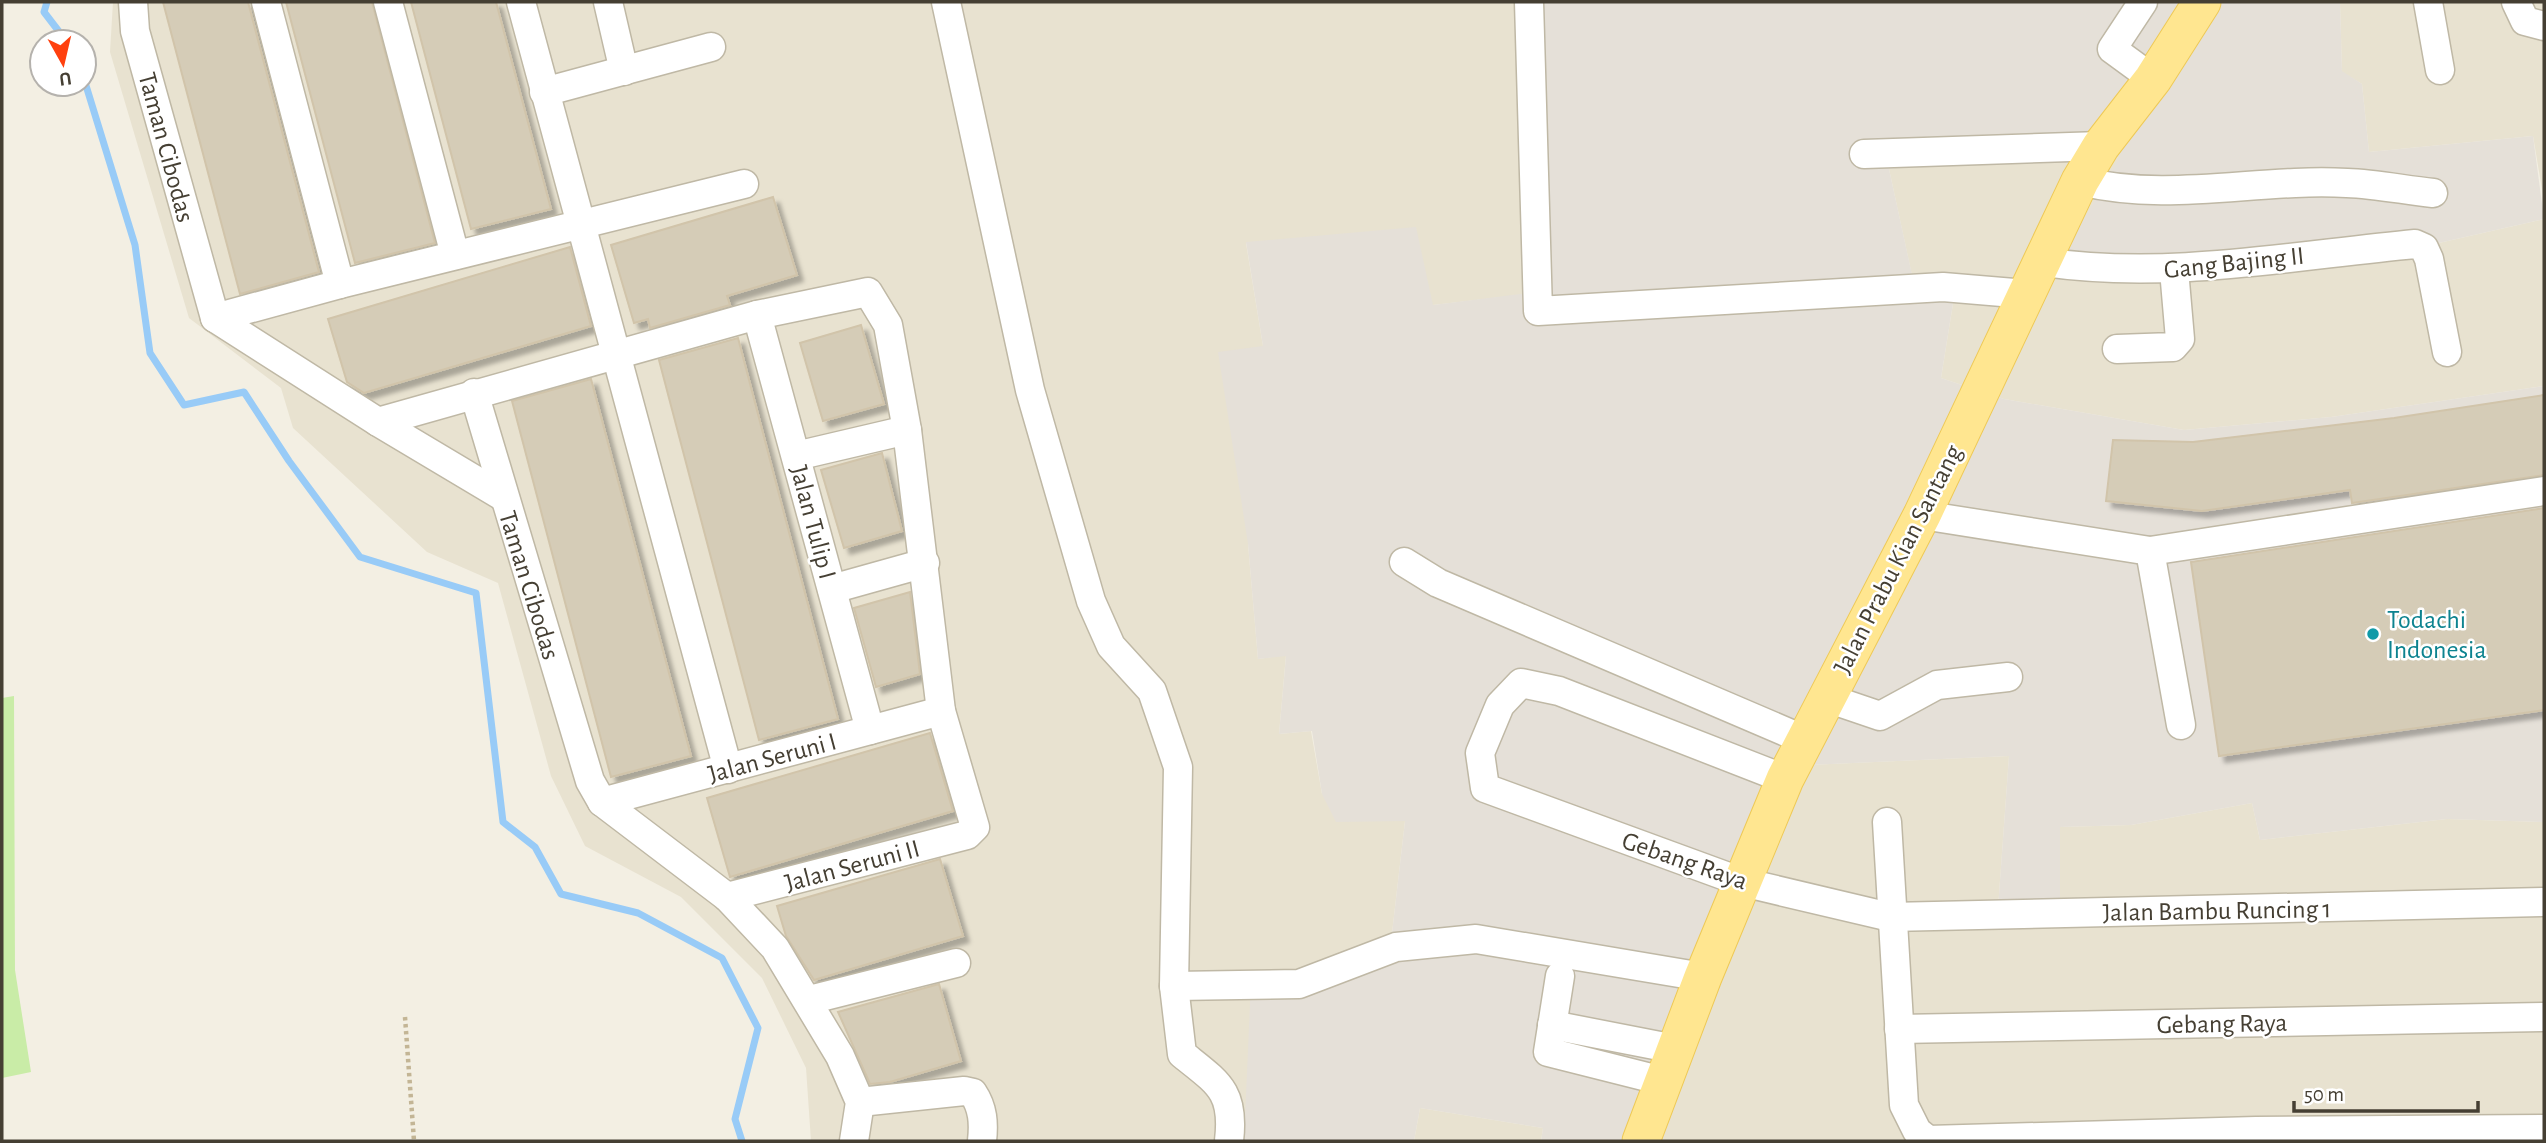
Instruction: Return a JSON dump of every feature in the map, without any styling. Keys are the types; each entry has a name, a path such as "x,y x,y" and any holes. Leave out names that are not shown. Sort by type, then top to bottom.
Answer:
{"main road":[{"name":"Jalan Prabu Kian Santang","path":"1641,1141 1703,977 1785,779 1804,740 1922,516 2080,181 2101,146 2153,79 2202,2"}],"street":[{"name":"Taman Cibodas","path":"133,2 135,31 215,318 378,422 502,496 590,781 602,802 726,897 775,948 840,1056 860,1102"},
{"path":"266,2 340,284"},
{"path":"388,2 455,255"},
{"path":"521,2 728,769"},
{"path":"608,2 624,71"},
{"path":"946,2 1030,390 1091,601 1111,646 1152,691 1178,767 1174,986 1182,1054 1220,1085 1232,1114 1229,1141"},
{"path":"1528,2 1538,312 1943,287 2026,294"},
{"path":"2143,2 2112,49 2153,79"},
{"path":"2428,2 2440,70"},
{"path":"2516,2 2520,17 2525,22 2544,26"},
{"path":"544,92 711,47"},
{"path":"1864,154 2101,146"},
{"path":"2080,181 2099,186 2181,191 2347,183 2432,193"},
{"path":"215,318 340,284 744,184"},
{"name":"Gang Bajing II","path":"2043,262 2076,267 2174,270 2415,244 2424,248 2447,352"},
{"path":"2118,349 2173,347 2178,344 2180,339 2174,270"},
{"path":"378,422 757,315 868,292 888,324 907,430 941,711"},
{"name":"Jalan Tulip I","path":"757,315 870,730"},
{"path":"474,393 502,496"},
{"path":"796,456 907,430"},
{"path":"1922,516 2150,551 2544,491"},
{"path":"2150,551 2181,725"},
{"path":"1404,562 1438,583 1804,740"},
{"path":"832,589 925,563"},
{"path":"1827,698 1880,716 1937,685 2008,677"},
{"name":"Gebang Raya","path":"1785,779 1559,691 1521,683 1500,705 1480,753 1485,788 1742,882 1891,917"},
{"name":"Jalan Seruni I","path":"602,802 941,711"},
{"name":"Jalan Seruni II","path":"726,897 967,835 975,827 941,711"},
{"path":"1887,822 1905,1105 1917,1131 1928,1141 2544,1129"},
{"name":"Jalan Bambu Runcing 1","path":"1891,917 2544,902"},
{"path":"1174,986 1299,984 1396,947 1476,939 1703,977"},
{"path":"808,1000 956,963"},
{"path":"1560,976 1548,1052 1669,1065"},
{"name":"Gebang Raya","path":"1899,1029 2544,1017"},
{"path":"854,1141 860,1102 964,1091 973,1093 980,1102 984,1123 982,1141"}],"path":[{"path":"405,1017 414,1141"}],"shaded area":[{"path":"113,2 1523,2 1528,294 1433,305 1246,243 1263,346 1248,544 1258,659 1286,655 1279,734 1311,731 1322,794 1405,821 1392,933 1327,975 1245,1132 1244,1141 811,1141 806,1068 762,978 681,897 585,846 551,776 498,583 427,552 293,428 281,388 189,318 110,52"},
{"path":"1523,2 2340,2 2342,71 2362,84 2369,152 2533,136 2544,219 2408,250 2163,269 2064,254 2120,156 2002,151 1889,169 1916,293 1955,291 1941,378 2004,399 2184,430 2331,417 2544,386 2544,822 2447,819 2260,840 2252,803 2131,825 2060,827 2060,920 1997,922 2009,756 1809,765 1657,1141 1541,1141 1543,1128 1420,1108 1414,1141 1244,1141 1251,981 1327,975 1392,933 1405,821 1336,822 1322,794 1312,731 1279,734 1286,656 1258,659 1248,544 1218,352 1263,346 1246,242 1416,227 1433,305 1528,293"},
{"path":"2340,2 2544,2 2544,201 2533,136 2369,152 2362,84 2342,72"},
{"path":"2002,151 2120,156 2408,250 2544,219 2544,386 2331,417 2184,430 2004,399 1941,378 1955,291 1916,294 1889,169"},
{"path":"2009,756 1997,922 2059,920 2060,827 2131,825 2252,803 2260,840 2447,819 2544,822 2544,1141 1657,1141 1808,765"},
{"path":"1420,1108 1543,1128 1541,1141 1414,1141"}],"green space":[{"path":"14,696 15,970 31,1072 2,1078 2,698"}],"building":[{"path":"163,2 248,2 319,272 240,294"},
{"path":"286,2 372,2 435,243 355,263"},
{"path":"411,2 496,2 551,209 471,229"},
{"path":"773,197 797,275 727,296 730,305 650,328 648,319 634,323 611,245"},
{"path":"570,247 591,326 364,393 347,382 328,319"},
{"path":"861,325 884,404 823,421 800,343"},
{"path":"738,338 838,719 759,740 659,360"},
{"path":"591,379 691,756 611,777 512,401"},
{"path":"2544,395 2544,475 2352,503 2350,490 2202,511 2106,501 2113,440 2193,442 2394,418"},
{"path":"882,453 902,531 844,548 821,470"},
{"name":"Todachi Indonesia","path":"2544,508 2544,710 2219,756 2191,562"},
{"path":"910,592 920,674 876,687 854,608"},
{"path":"930,733 953,811 730,877 707,798"},
{"path":"940,859 963,936 814,980 786,936 777,906"},
{"path":"939,984 961,1061 890,1082 870,1084 838,1012"}],"waterway":[{"path":"47,2 44,12 56,28"},
{"path":"90,98 135,245 150,353 184,405 244,392 289,461 360,557 476,593 503,822 535,847 561,894 638,913 722,958 758,1028 735,1119 742,1141"}],"place":[{"name":"Todachi Indonesia","path":"2373,634"}]}
